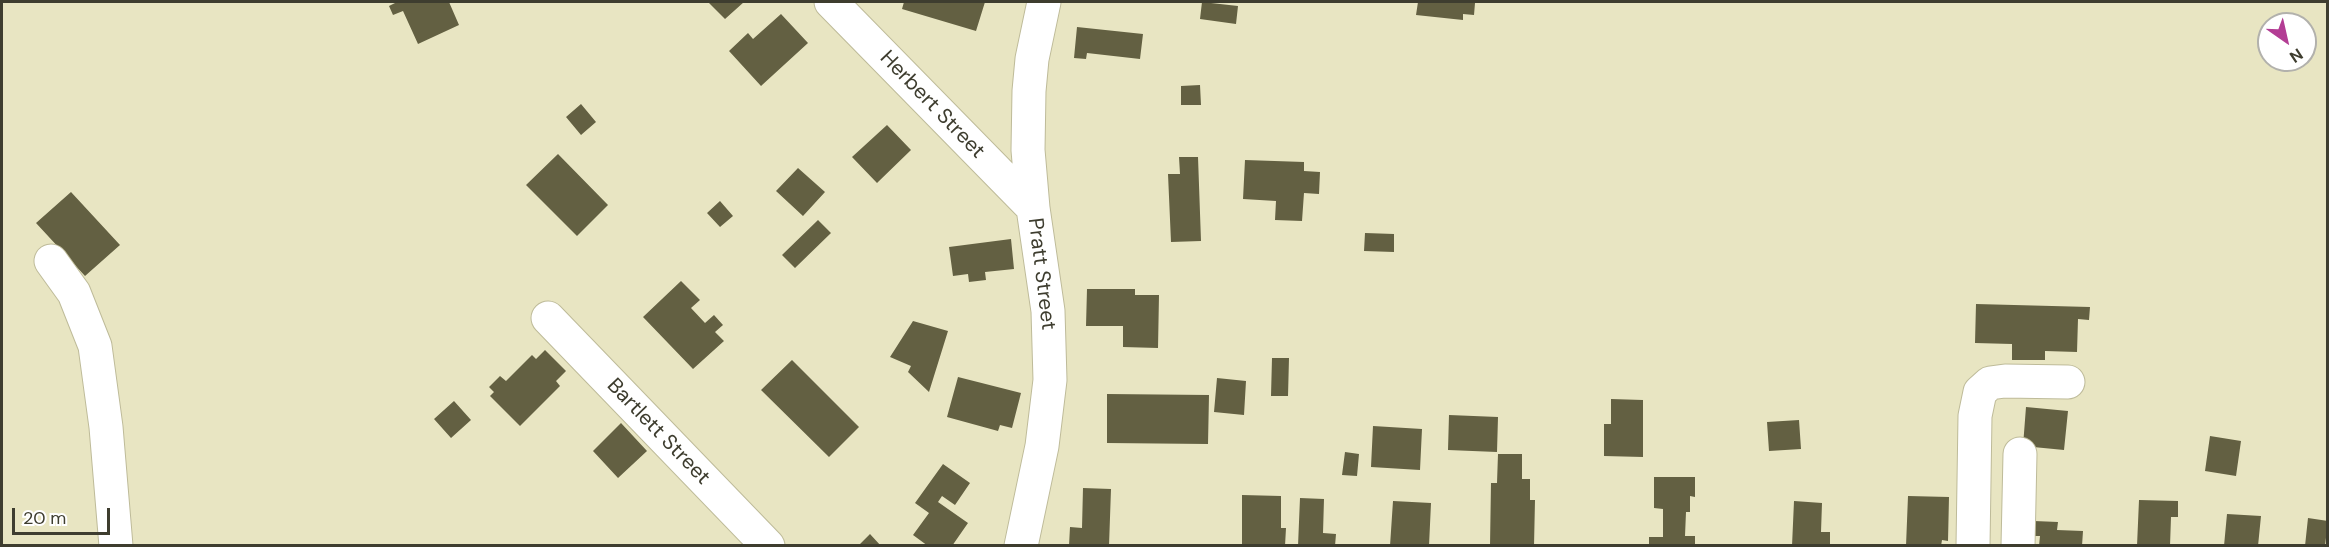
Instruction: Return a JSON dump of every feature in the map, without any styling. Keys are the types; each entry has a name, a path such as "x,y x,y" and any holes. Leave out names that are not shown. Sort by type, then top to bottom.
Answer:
{"street":[{"name":"Herbert Street","path":"831,2 1033,208"},
{"name":"Pratt Street","path":"1022,546 1042,446 1050,380 1046,289 1033,208 1028,150 1032,60 1044,2"},
{"path":"51,261 74,293 95,346 106,427 116,546"},
{"name":"Bartlett Street","path":"548,318 768,546"},
{"path":"1972,546 1975,416 1980,392 1990,383 2006,381 2068,382"},
{"path":"2018,546 2019,454"}],"building":[{"path":"397,2 449,2 459,25 418,44 403,11 393,15 389,6"},
{"path":"708,2 744,2 725,19"},
{"path":"904,2 985,2 976,31 902,9"},
{"path":"1202,2 1238,6 1236,24 1200,19"},
{"path":"1418,2 1475,3 1474,15 1463,14 1463,20 1416,15"},
{"path":"781,14 808,43 761,86 729,51 748,33 753,39"},
{"path":"1077,27 1143,34 1140,59 1087,53 1086,59 1074,58"},
{"path":"1200,85 1201,105 1181,105 1181,86"},
{"path":"581,104 596,122 581,135 566,117"},
{"path":"887,125 911,150 877,183 852,157"},
{"path":"558,154 608,205 577,236 526,185"},
{"path":"1179,157 1198,157 1201,241 1171,242 1168,174 1180,174"},
{"path":"1245,160 1304,162 1304,171 1320,172 1319,194 1304,193 1302,221 1275,220 1276,201 1243,199"},
{"path":"798,168 825,192 803,216 776,191"},
{"path":"71,192 120,245 85,276 36,223"},
{"path":"720,201 733,216 720,227 707,213"},
{"path":"818,220 831,233 795,268 782,255"},
{"path":"1365,233 1394,234 1394,252 1364,251"},
{"path":"1011,239 1014,269 985,272 986,280 969,282 968,274 953,276 949,247"},
{"path":"681,281 700,300 691,308 705,323 714,315 723,325 715,332 724,341 693,369 643,317"},
{"path":"1087,289 1135,289 1135,295 1159,295 1158,348 1123,347 1123,326 1086,326"},
{"path":"1976,304 2090,307 2089,320 2078,319 2077,352 2045,351 2045,360 2012,360 2012,344 1975,343"},
{"path":"913,321 948,331 929,392 908,372 911,366 890,357"},
{"path":"545,350 566,371 556,381 560,386 520,426 490,396 494,392 489,387 500,376 506,381 532,355 536,359"},
{"path":"1272,358 1289,358 1288,396 1271,396"},
{"path":"792,360 859,427 829,457 761,390"},
{"path":"958,377 1021,393 1012,428 1000,425 998,431 947,417"},
{"path":"1217,378 1246,381 1244,415 1214,412"},
{"path":"1107,394 1209,395 1208,444 1107,443"},
{"path":"1611,399 1643,400 1643,457 1604,456 1604,424 1611,424"},
{"path":"454,401 471,420 451,438 434,419"},
{"path":"2026,407 2068,411 2064,450 2023,446"},
{"path":"1449,415 1498,417 1497,452 1448,450"},
{"path":"1799,420 1801,449 1769,451 1767,422"},
{"path":"621,423 647,451 618,478 593,451"},
{"path":"1373,426 1422,429 1420,470 1371,467"},
{"path":"2210,436 2241,441 2236,476 2205,471"},
{"path":"1345,452 1359,454 1357,476 1342,475"},
{"path":"1498,454 1522,454 1522,479 1530,479 1530,500 1535,500 1534,546 1490,546 1491,483 1497,483"},
{"path":"943,464 970,483 955,505 942,496 938,502 968,523 952,546 928,546 913,535 929,513 915,503"},
{"path":"1654,477 1695,477 1695,497 1690,496 1690,512 1686,512 1685,536 1695,536 1695,546 1649,546 1649,537 1663,537 1663,509 1654,508"},
{"path":"1083,488 1111,489 1109,546 1069,546 1070,527 1082,528"},
{"path":"1242,495 1281,496 1281,528 1286,528 1285,546 1242,546"},
{"path":"1908,496 1949,497 1948,541 1942,540 1941,546 1906,546"},
{"path":"1300,498 1324,499 1323,533 1336,534 1335,546 1298,546"},
{"path":"2139,500 2178,501 2178,517 2171,517 2170,546 2137,546"},
{"path":"1393,501 1431,503 1429,546 1390,546"},
{"path":"1794,501 1822,503 1821,532 1830,532 1830,546 1792,546"},
{"path":"2227,514 2261,516 2258,546 2224,546"},
{"path":"2308,518 2328,521 2325,546 2305,546"},
{"path":"2034,521 2058,522 2057,530 2083,531 2082,546 2039,546 2040,536 2033,536"},
{"path":"870,534 881,546 858,546"}]}
